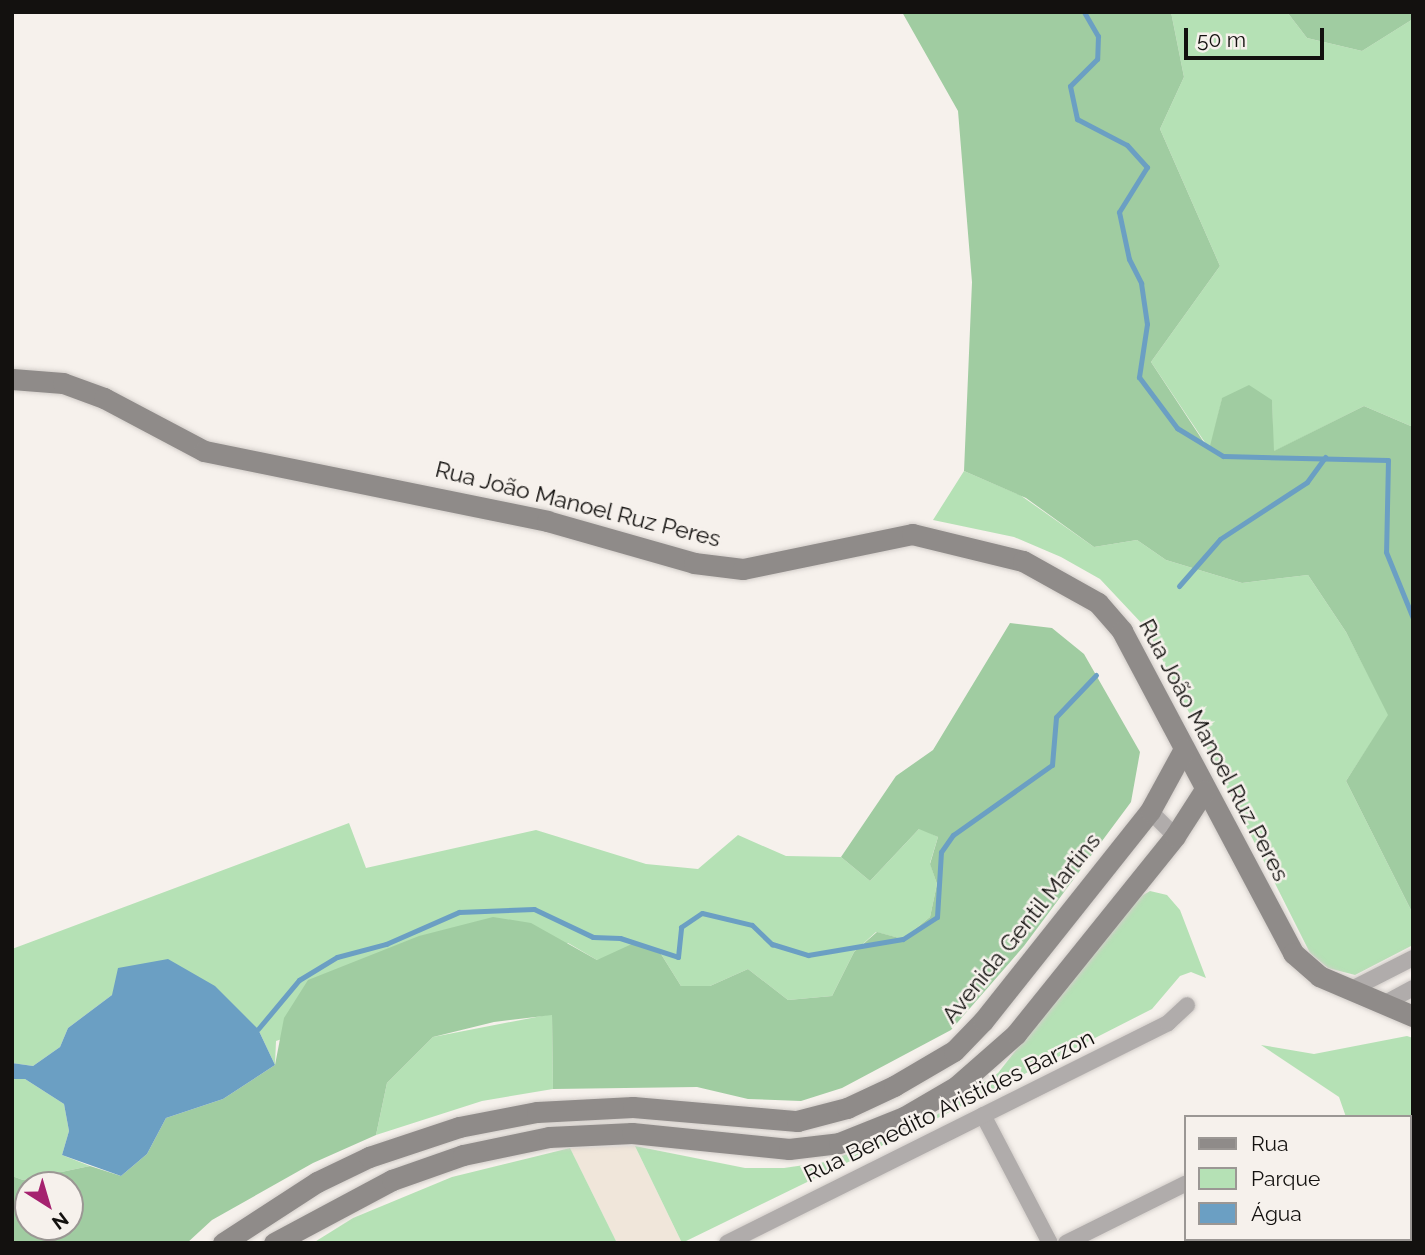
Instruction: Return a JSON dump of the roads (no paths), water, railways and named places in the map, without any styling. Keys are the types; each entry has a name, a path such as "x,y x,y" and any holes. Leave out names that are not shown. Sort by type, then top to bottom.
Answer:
{"main road":[{"name":"Rua João Manoel Ruz Peres","path":"12,379 63,383 104,398 204,452 547,521 694,564 743,569 912,534 1023,561 1098,603 1146,672 1204,791 1293,953 1319,976 1387,1002 1413,1016"},
{"name":"Avenida Gentil Martins","path":"223,1243 317,1182 369,1157 459,1127 587,1109 701,1111 797,1121 847,1108 954,1051 1053,937 1150,811 1184,749"},
{"path":"274,1243 392,1180 463,1155 549,1137 632,1133 789,1149 839,1143 904,1117 957,1086 1016,1034 1175,835 1204,791"}],"street":[{"path":"1150,811 1175,835"},
{"path":"1350,990 1413,958"},
{"path":"1387,1002 1413,988"},
{"name":"Rua Benedito Aristides Barzon","path":"727,1243 1168,1023 1187,1005"},
{"path":"983,1115 1050,1243"},
{"path":"1066,1243 1184,1184"}],"water":[{"path":"168,959 215,986 258,1029 275,1065 223,1099 166,1118 147,1154 121,1176 62,1155 69,1131 64,1104 25,1079 12,1079 12,1063 33,1066 60,1047 68,1028 112,995 118,968"}],"waterway":[{"path":"1084,12 1098,36 1097,59 1070,86 1077,119 1127,145 1147,167 1119,212 1129,259 1141,283 1147,324 1139,377 1177,428 1223,456 1388,460 1386,552 1413,618"},
{"path":"1179,586 1220,539 1307,482 1325,457"},
{"path":"258,1029 299,980 337,957 386,944 459,912 534,909 593,937 620,938 678,957 681,927 702,913 752,925 772,944 808,955 903,939 937,917 941,852 953,835 1052,765 1056,717 1096,675"}]}
